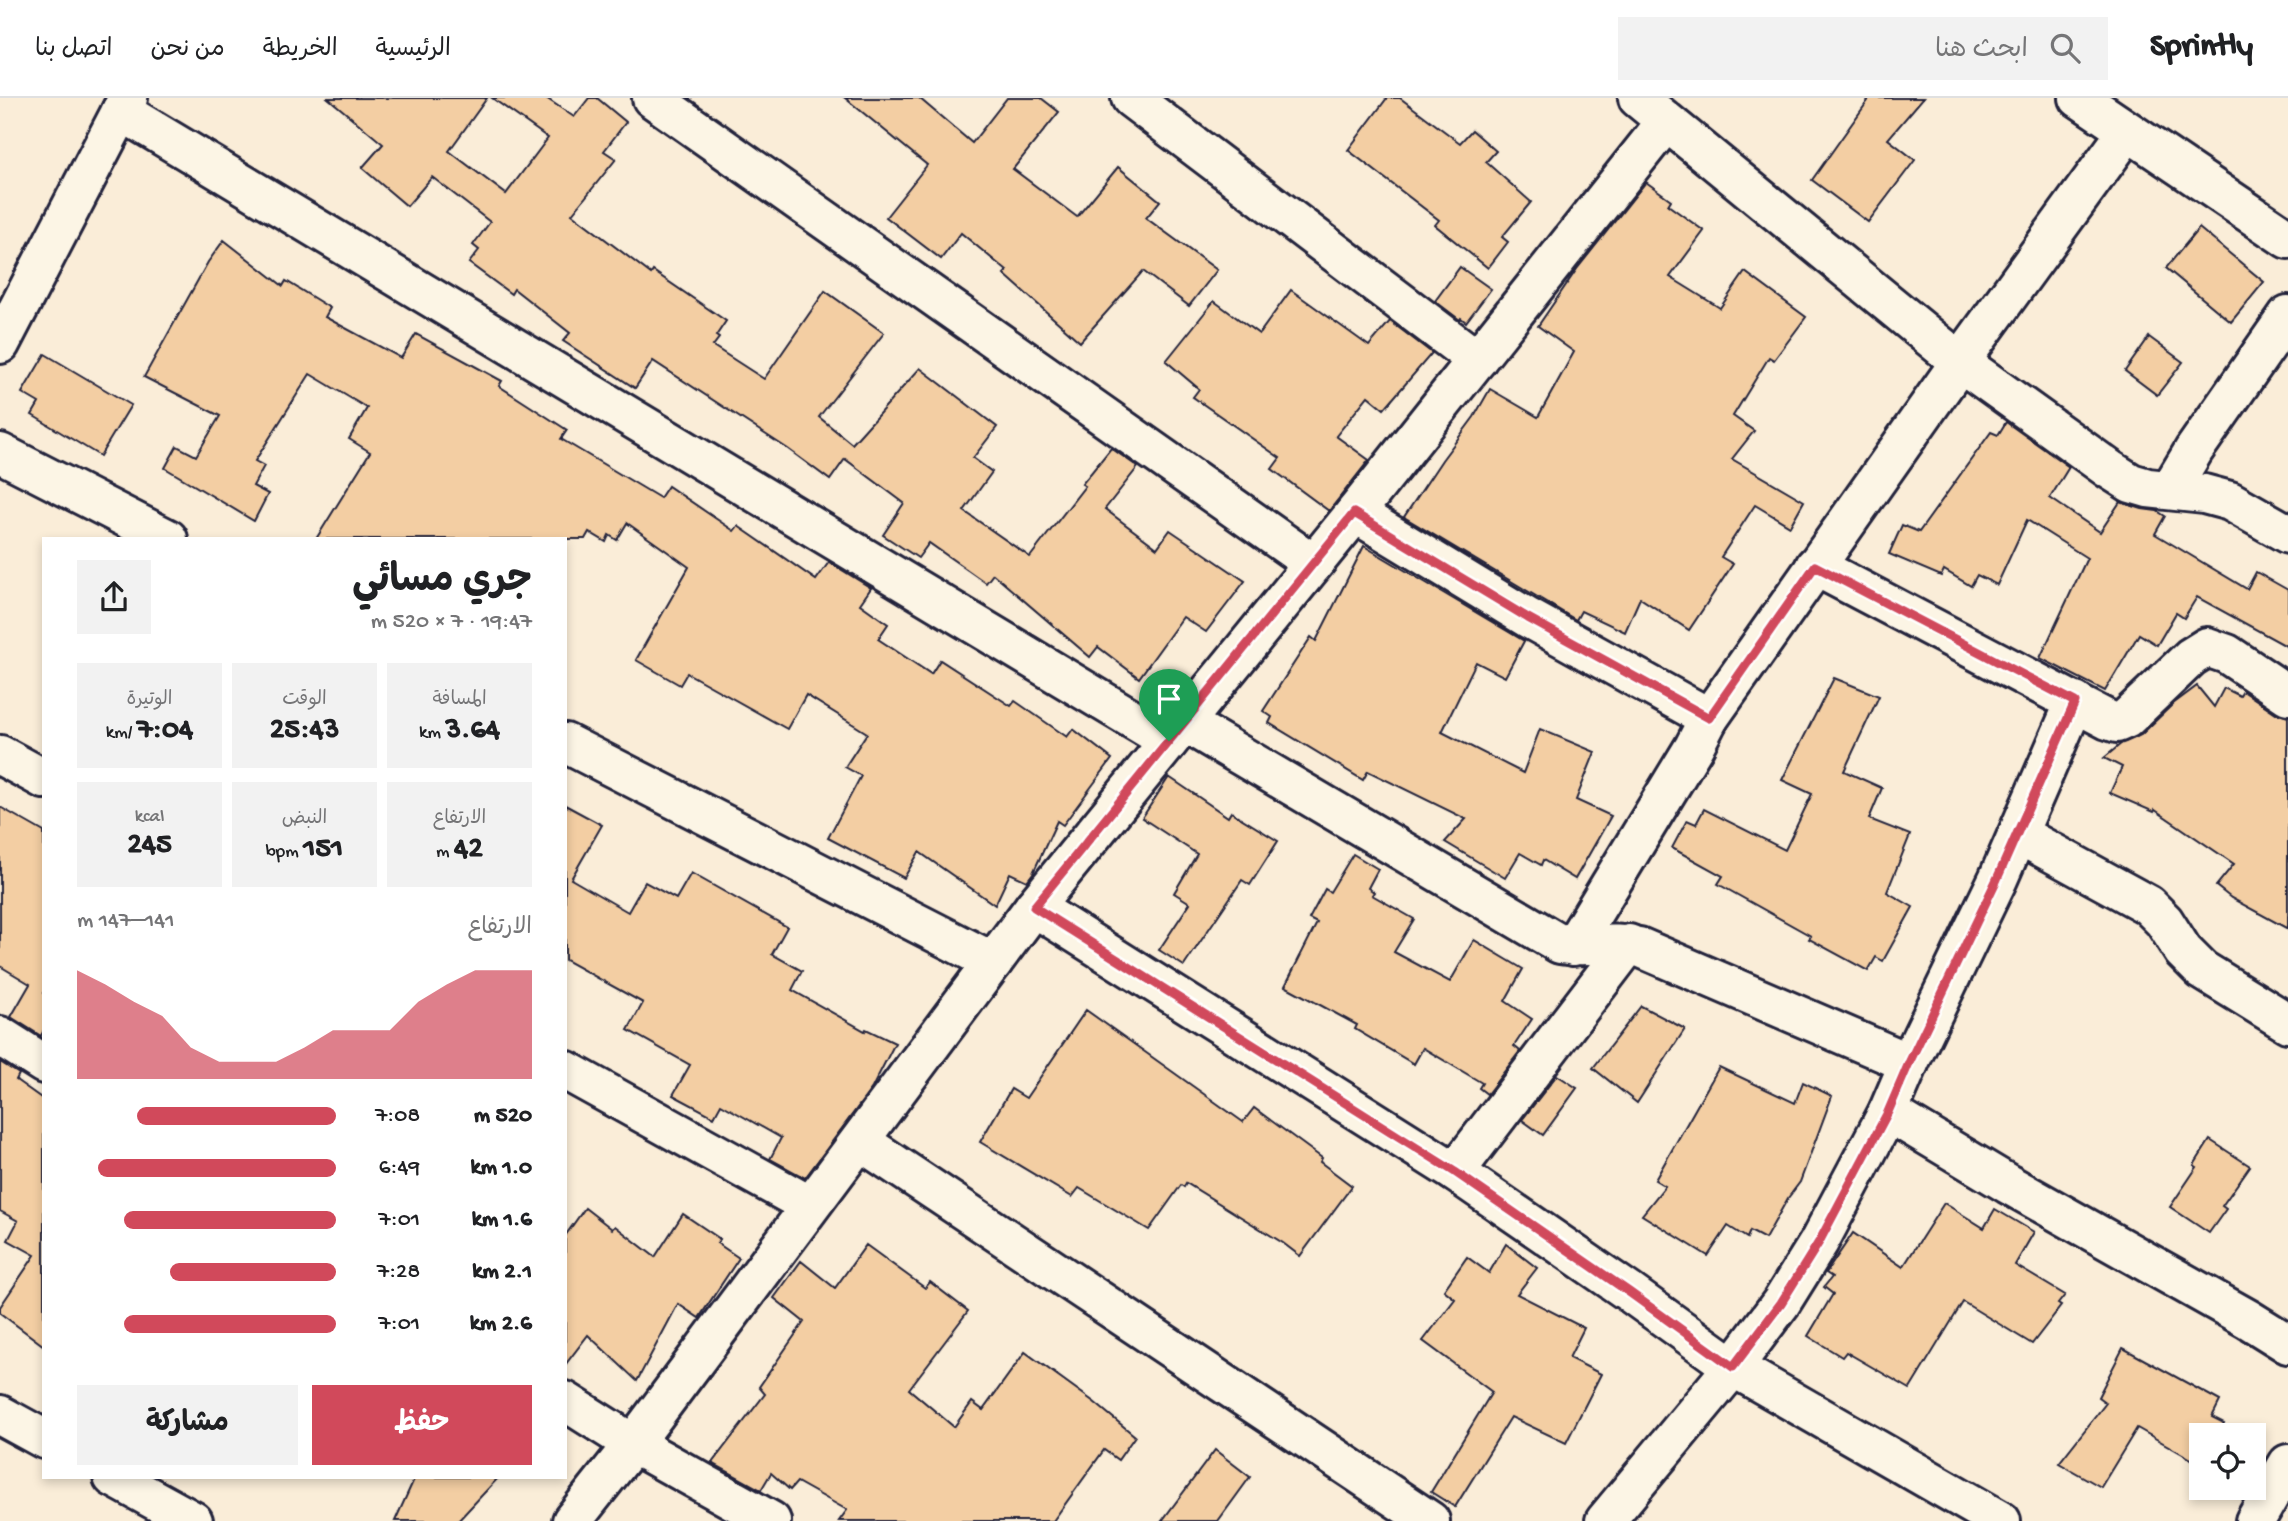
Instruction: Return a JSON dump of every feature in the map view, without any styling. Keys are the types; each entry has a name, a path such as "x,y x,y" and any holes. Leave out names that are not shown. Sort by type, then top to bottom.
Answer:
{"street":[{"path":"652,98 1312,563"},
{"path":"1131,98 1477,360"},
{"path":"2079,98 2288,239"},
{"path":"0,344 125,105 1176,732 1560,944 1584,947 1615,943 1639,947 1909,1063"},
{"path":"572,1521 1034,907 1477,360 1652,110 1960,362 2120,476 2148,488 2204,494 2230,501 2288,534"},
{"path":"1573,946 1709,718 1960,362 2127,132"},
{"path":"2170,490 2234,390 2288,316"},
{"path":"0,453 164,537"},
{"path":"1354,513 1528,618 1709,718"},
{"path":"1815,566 2117,723 2126,719 2198,650 2207,647 2227,654 2288,695"},
{"path":"1605,1521 1733,1367 1781,1303 1819,1242 1888,1112 2018,834 2075,702"},
{"path":"567,744 993,962"},
{"path":"0,755 42,778"},
{"path":"2018,834 2148,905 2202,970 2288,1023"},
{"path":"1034,907 1455,1172 1733,1367 2001,1521"},
{"path":"1455,1172 1629,944"},
{"path":"0,1036 42,1063"},
{"path":"567,1071 809,1205"},
{"path":"1888,1112 2288,1344"},
{"path":"860,1141 1430,1521"},
{"path":"567,1402 632,1444 771,1521"},
{"path":"0,1415 42,1438"},
{"path":"2255,1521 2288,1464"},
{"path":"117,1479 193,1521"}],"building":[{"path":"328,98 487,98 449,151 506,194 548,138 492,98 546,98 574,117 589,98 597,98 626,122 604,151 616,159 572,214 651,274 653,271 726,321 713,346 764,379 825,291 884,333 819,417 852,444 920,368 997,427 973,458 992,472 964,511 1030,557 1111,448 1138,467 1105,509 1157,548 1170,530 1245,581 1206,632 1183,617 1139,678 1098,647 1090,657 993,574 986,583 929,543 918,558 883,535 904,503 845,459 830,480 788,449 653,361 635,388 563,341 570,333 514,289 511,294 469,263 479,250 473,245 490,222 432,177 407,206 362,168 383,144"},
{"path":"845,98 919,98 972,143 1007,98 1041,98 1059,112 1013,169 1077,217 1118,167 1160,201 1146,218 1217,270 1189,306 1143,271 1080,342 1004,274 1007,271 961,233 941,259 886,217 927,165"},
{"path":"1387,98 1400,98 1460,143 1472,130 1496,151 1486,162 1531,202 1502,237 1508,242 1488,268 1435,225 1439,220 1348,150"},
{"path":"1870,98 1923,98 1888,139 1915,160 1868,222 1812,180"},
{"path":"1646,182 1671,200 1668,205 1704,231 1670,277 1720,308 1745,272 1806,317 1774,360 1769,357 1733,416 1754,431 1732,459 1804,501 1790,526 1755,505 1721,557 1733,564 1689,630 1640,598 1625,632 1581,611 1576,620 1404,517 1474,417 1490,389 1538,417 1574,352 1538,326 1577,269"},
{"path":"2199,228 2264,282 2231,322 2166,268"},
{"path":"224,240 283,286 286,281 330,308 325,317 401,358 416,334 502,381 499,386 567,430 561,439 660,498 668,486 734,531 738,526 816,580 829,562 871,588 860,604 888,624 878,639 931,674 940,660 1011,706 1015,701 1067,737 1073,729 1112,759 1063,825 1057,821 1027,881 1010,873 995,905 919,852 904,878 828,838 861,776 845,767 867,733 806,695 787,729 687,673 680,685 636,660 689,567 627,523 617,540 609,535 606,542 589,532 585,539 317,537 370,452 349,439 367,408 310,374 255,461 264,466 253,486 268,494 254,521 165,468 177,446 196,456 220,416 144,377 208,262"},
{"path":"1460,267 1491,289 1466,322 1435,301"},
{"path":"1291,290 1369,346 1390,321 1432,353 1384,409 1368,396 1336,436 1369,460 1329,511 1272,469 1280,458 1193,397 1199,389 1166,361 1214,301 1259,334"},
{"path":"2149,337 2183,362 2157,395 2125,371"},
{"path":"45,354 131,405 100,456 32,415 39,403 22,393"},
{"path":"2006,422 2069,467 2050,498 2100,532 2120,502 2157,511 2165,516 2155,534 2247,589 2256,572 2288,590 2288,647 2197,597 2184,618 2176,613 2157,645 2139,634 2105,691 2040,658 2087,558 2027,520 1997,585 1977,575 1971,586 1944,570 1941,576 1889,554 1902,525 1919,532 1991,432 1998,435"},
{"path":"1364,546 1524,641 1505,677 1476,662 1442,732 1523,773 1540,729 1595,752 1576,800 1611,816 1575,879 1543,860 1541,865 1520,853 1505,878 1445,842 1466,819 1368,771 1363,780 1269,723 1272,717 1263,711 1311,637 1316,641"},
{"path":"1834,678 1879,696 1844,771 1882,788 1869,819 1910,835 1887,892 1913,907 1883,961 1876,957 1868,971 1718,884 1723,876 1672,848 1687,820 1696,824 1704,809 1785,850 1812,794 1782,780"},
{"path":"2197,686 2214,707 2224,688 2240,696 2243,691 2276,713 2288,717 2288,929 2231,898 2216,886 2234,864 2155,810 2154,812 2110,793 2122,767 2104,758 2122,743 2141,735 2173,704"},
{"path":"1169,777 1228,817 1231,812 1278,841 1250,885 1242,880 1184,966 1159,950 1190,903 1174,893 1197,854 1142,818"},
{"path":"567,806 602,825 571,879 628,912 645,882 676,899 691,873 787,927 772,954 802,971 792,990 865,1031 866,1029 895,1043 872,1088 805,1178 770,1159 781,1138 721,1104 714,1117 673,1095 690,1065 628,1030 643,1003 567,961"},
{"path":"0,807 42,831 41,1036 11,1017 30,984 0,966"},
{"path":"1353,854 1378,869 1368,888 1374,892 1372,895 1414,919 1394,952 1450,982 1474,940 1523,969 1505,1001 1532,1019 1514,1046 1520,1051 1487,1094 1479,1088 1482,1083 1423,1048 1414,1064 1355,1029 1357,1025 1285,986 1317,923 1309,919 1325,889 1330,892"},
{"path":"1641,1006 1685,1029 1637,1103 1593,1068"},
{"path":"1086,1010 1243,1122 1254,1108 1322,1158 1320,1162 1352,1186 1300,1256 1186,1183 1184,1187 1181,1185 1149,1230 1079,1188 1072,1197 980,1142 1011,1089 1026,1098"},
{"path":"0,1062 19,1074 16,1080 42,1099 42,1344 0,1313 0,1307 35,1255 8,1240 18,1221 0,1211"},
{"path":"1719,1067 1795,1103 1803,1082 1832,1096 1800,1182 1765,1239 1750,1231 1747,1238 1728,1226 1708,1256 1642,1215 1665,1186 1655,1180"},
{"path":"1557,1075 1577,1088 1543,1135 1522,1120"},
{"path":"2210,1140 2250,1166 2222,1206 2226,1209 2209,1233 2170,1207 2197,1167 2194,1165"},
{"path":"1944,1203 1984,1228 1995,1209 2034,1232 2015,1265 2065,1295 2058,1304 2061,1306 2032,1344 1963,1302 1910,1389 1846,1352 1842,1357 1808,1336 1833,1294 1824,1287 1832,1277 1826,1273 1853,1233 1903,1267"},
{"path":"585,1208 612,1229 615,1226 655,1257 683,1214 720,1239 717,1243 739,1258 699,1318 678,1304 637,1381 588,1335 567,1362 567,1233"},
{"path":"1506,1244 1537,1268 1517,1294 1584,1328 1569,1358 1601,1374 1566,1443 1511,1417 1455,1507 1431,1492 1492,1392 1423,1341 1455,1299 1444,1290 1467,1257 1489,1273"},
{"path":"866,1245 925,1288 930,1282 968,1311 909,1389 954,1427 972,1402 983,1410 1025,1352 1094,1402 1135,1436 1118,1460 1104,1450 1053,1521 839,1521 847,1510 797,1482 790,1490 771,1473 761,1490 712,1463 765,1394 759,1387 804,1322 774,1298 801,1261 835,1288"},
{"path":"2123,1348 2220,1401 2212,1417 2224,1423 2189,1423 2189,1458 2137,1428 2101,1487 2059,1463 2106,1403 2098,1397"},
{"path":"1215,1450 1250,1477 1218,1521 1162,1521"},
{"path":"414,1479 497,1479 458,1521 395,1521"}],"route":[{"path":"1354,513 1528,618 1709,718 1815,566 2075,702 2018,834 1860,1167 1819,1242 1781,1303 1733,1367 1455,1172 1034,907 1169,741 1354,513"}]}
